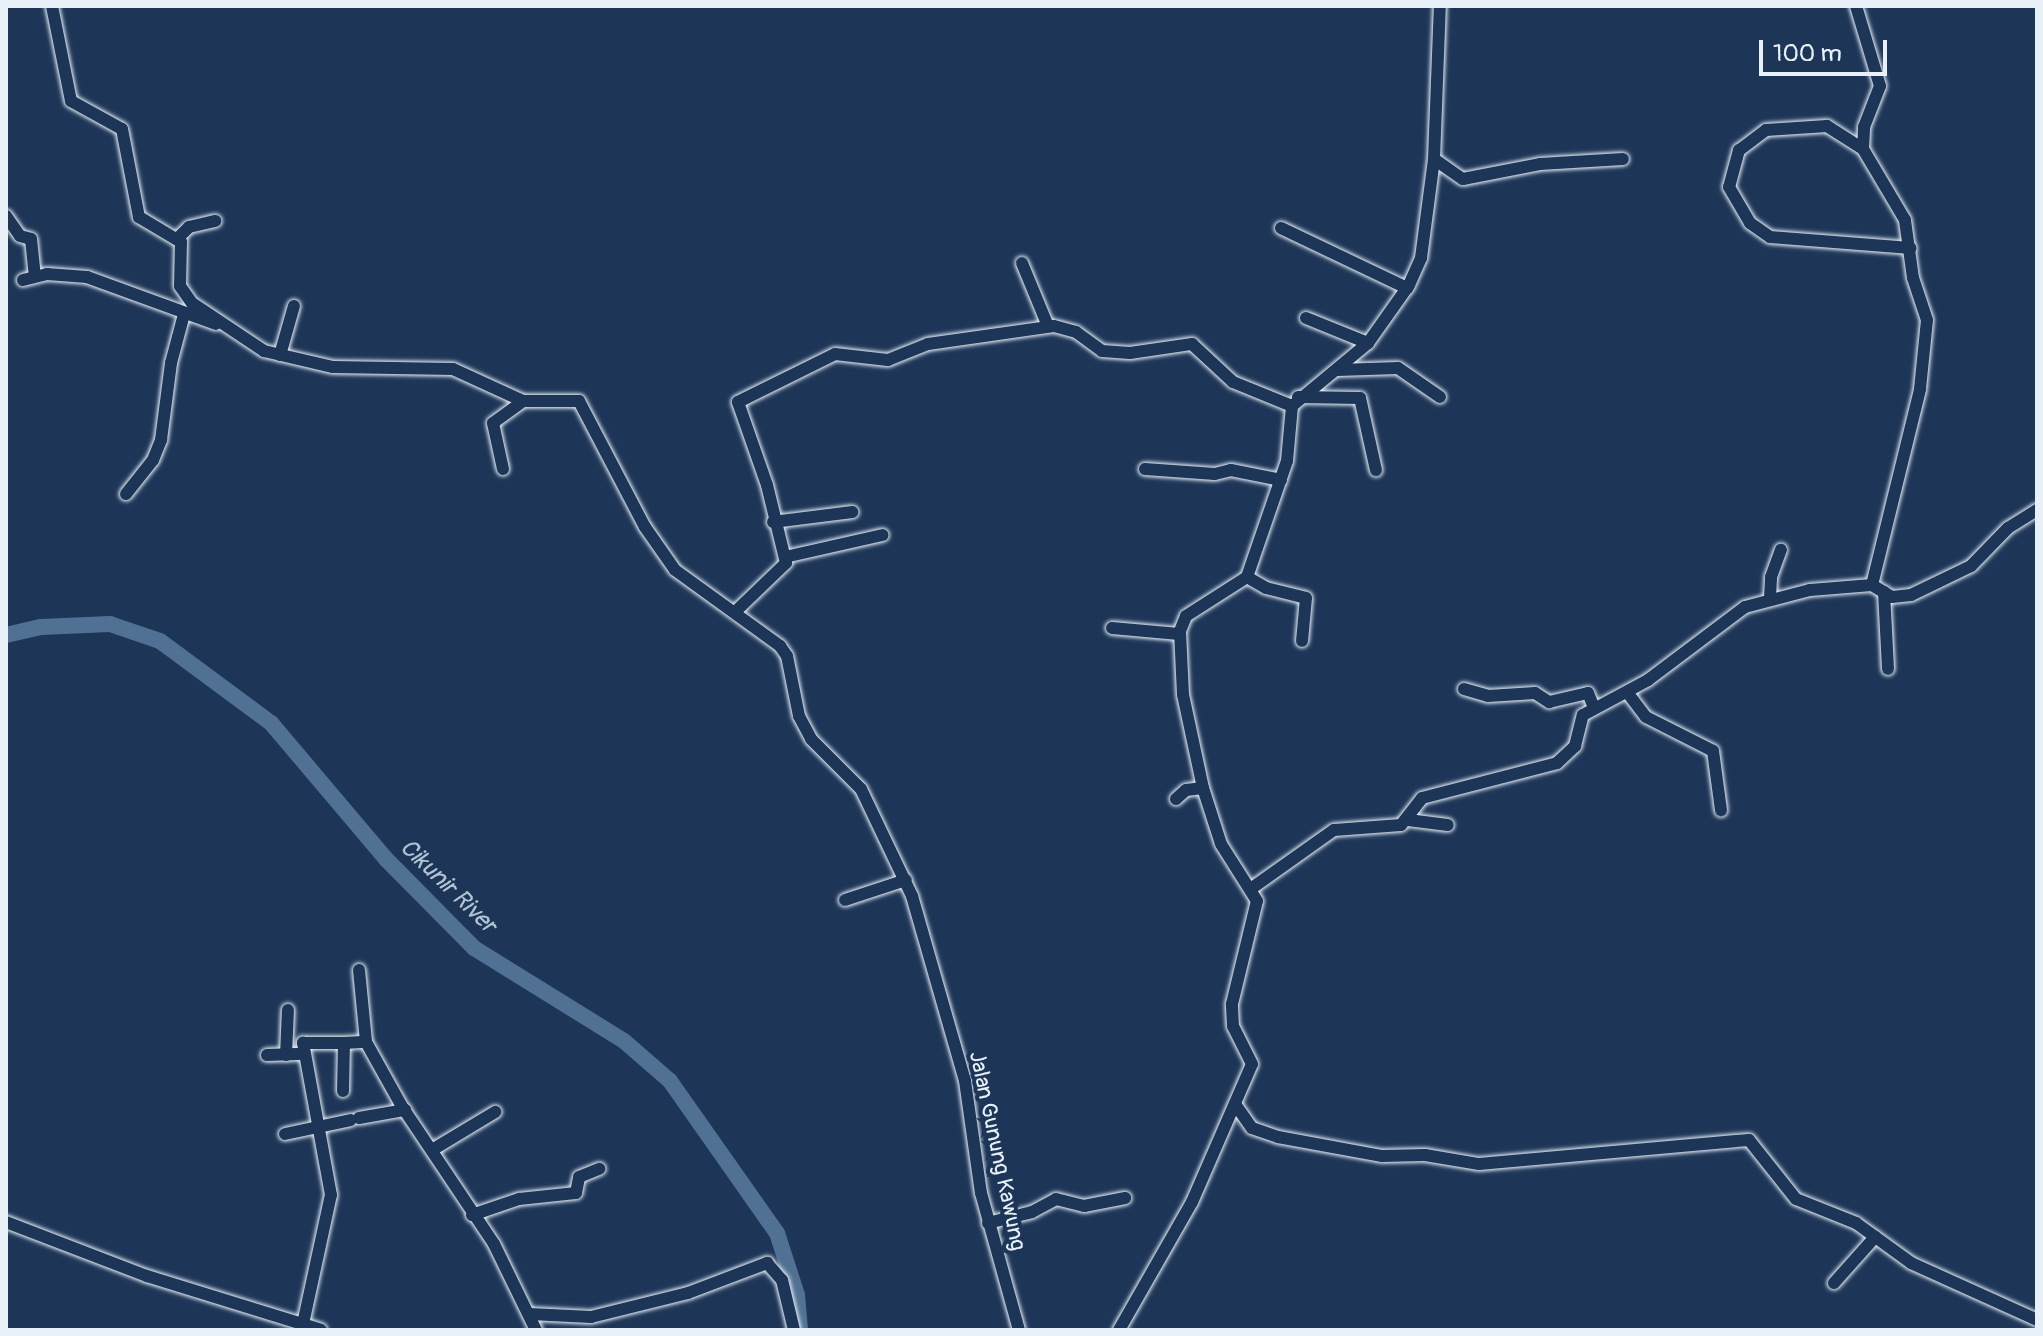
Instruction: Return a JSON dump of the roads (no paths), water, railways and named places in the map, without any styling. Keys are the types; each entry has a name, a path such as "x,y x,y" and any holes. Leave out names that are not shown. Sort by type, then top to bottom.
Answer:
{"street":[{"path":"52,6 71,101 122,129 139,217 153,229 178,238"},
{"path":"1119,1330 1192,1202 1252,1064 1232,1015 1235,979 1256,916 1252,888 1221,844 1203,788 1183,695 1179,634 1186,616 1247,577 1281,480 1295,401 1368,343 1407,288 1427,232 1434,159 1440,6"},
{"path":"1856,6 1880,80 1879,97 1864,127 1863,149"},
{"path":"1888,669 1878,588 1920,389 1927,320 1913,278 1911,248 1905,220 1863,149 1827,126 1766,130 1739,150 1729,187 1750,223 1770,237 1911,248"},
{"path":"1434,159 1463,179 1540,164 1623,159"},
{"path":"6,216 20,236 31,240 29,278 97,279 184,314 236,330 250,345 280,355 333,367 453,369 523,401 493,423 503,469"},
{"path":"215,221 189,227 178,238 180,286 216,324"},
{"path":"1281,228 1407,288"},
{"path":"1022,263 1048,326"},
{"path":"280,355 294,306"},
{"path":"126,494 153,460 161,440 171,363 184,314"},
{"path":"1306,318 1368,343"},
{"path":"735,612 783,569 785,557 773,522 758,455 737,408 741,399 835,354 888,360 928,344 1048,326 1076,332 1102,351 1130,353 1192,344 1233,382 1295,401 1360,398 1376,470"},
{"path":"1336,370 1398,368 1417,376 1440,397"},
{"name":"Jalan Gunung Kawung","path":"523,401 579,401 658,549 675,570 735,612 787,656 793,698 811,739 861,789 906,880 965,1081 988,1223 1019,1330"},
{"path":"1145,469 1215,474 1231,470 1281,480"},
{"path":"1252,888 1334,830 1398,826 1408,820 1422,798 1557,763 1575,746 1583,715 1627,692 1718,633 1745,607 1770,598 1878,588 1905,597 1956,574 2037,510"},
{"path":"773,522 852,512"},
{"path":"785,557 883,535"},
{"path":"1770,598 1771,577 1781,550"},
{"path":"1247,577 1266,588 1306,598 1302,641"},
{"path":"1112,628 1179,634"},
{"path":"1464,689 1488,696 1535,693 1548,702 1588,693 1594,708"},
{"path":"1627,692 1646,717 1713,751 1721,810"},
{"path":"1176,799 1186,790 1203,788"},
{"path":"1408,820 1448,825"},
{"path":"845,900 906,880"},
{"path":"359,970 366,1042 405,1110 494,1244 536,1330"},
{"path":"286,1055 288,1010"},
{"path":"6,1222 147,1276 310,1328 330,1206 320,1126 304,1054 307,1039 366,1042"},
{"path":"343,1091 344,1043"},
{"path":"267,1055 304,1054"},
{"path":"1235,1104 1252,1128 1268,1135 1382,1156 1425,1155 1479,1164 1749,1140 1789,1194 1856,1223 1911,1263 2037,1320"},
{"path":"285,1134 405,1110"},
{"path":"432,1150 495,1112"},
{"path":"472,1215 519,1199 576,1193 579,1177 599,1169"},
{"path":"988,1223 1032,1212 1056,1199 1084,1206 1125,1198"},
{"path":"1834,1283 1875,1237"},
{"path":"530,1314 591,1317 688,1293 767,1263 782,1280 794,1330"}],"waterway":[{"name":"Cikunir River","path":"6,635 41,627 110,624 160,641 271,723 386,859 474,948 624,1041 670,1081 777,1233 797,1295 800,1330"}]}
